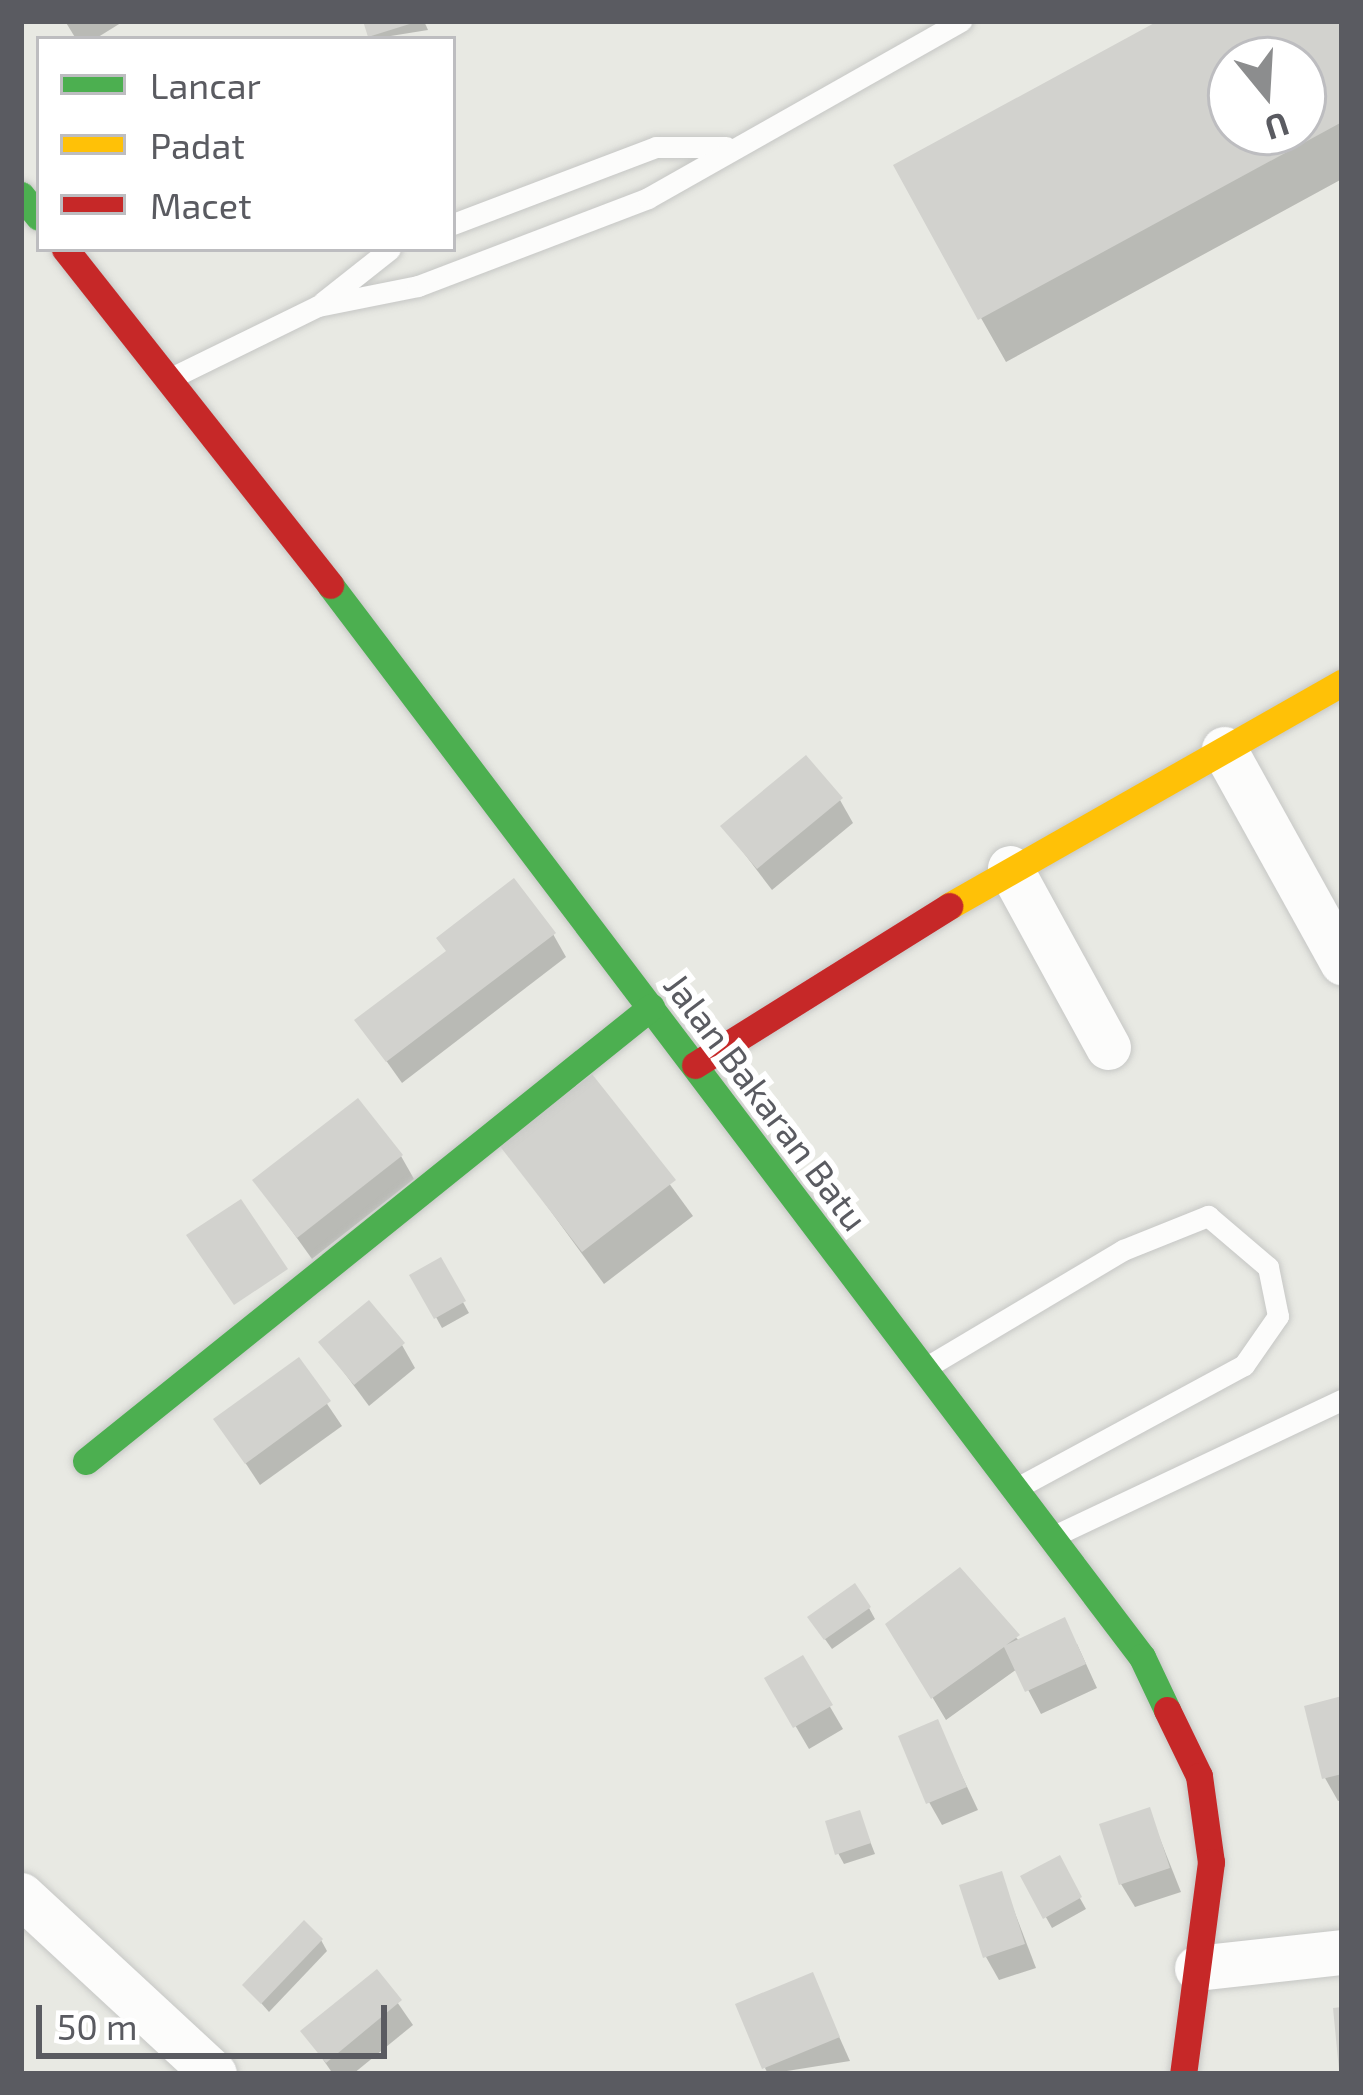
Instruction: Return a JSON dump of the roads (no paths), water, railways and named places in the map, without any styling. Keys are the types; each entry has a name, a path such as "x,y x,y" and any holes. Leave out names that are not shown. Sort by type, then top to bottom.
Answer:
{"main road":[{"name":"Jalan Bakaran Batu","path":"67,252 651,1007 1142,1657 1199,1776 1210,1862 1183,2074"},
{"path":"694,1065 1010,868 1342,683"},
{"path":"86,1461 651,1007"}],"street":[{"path":"1224,749 1342,962"},
{"path":"1010,868 1108,1047"},
{"path":"21,1894 214,2074"},
{"path":"1198,1968 1342,1952"}],"lane":[{"path":"169,378 318,306 544,241 648,197 726,147 961,21"},
{"path":"456,223 656,147 726,147"},
{"path":"318,306 386,252"},
{"path":"925,1369 1123,1250 1208,1216 1268,1267 1278,1316 1244,1365 1015,1488"},
{"path":"1052,1537 1342,1400"}]}
